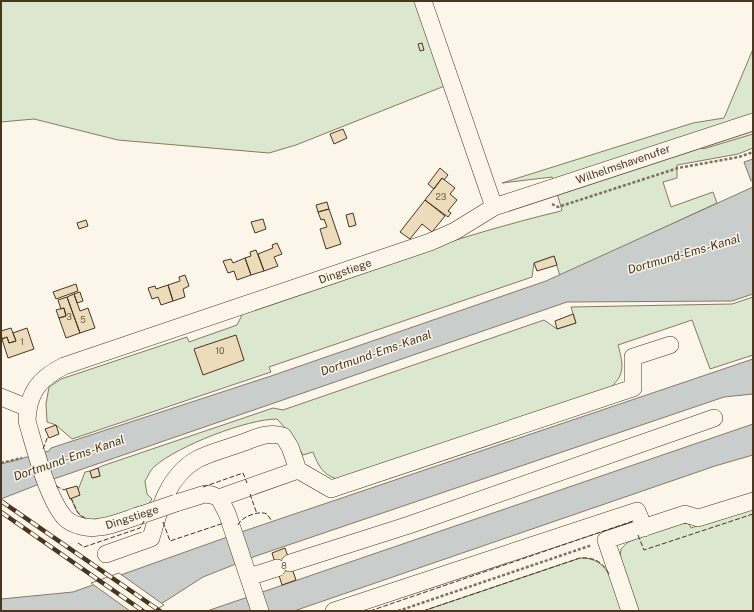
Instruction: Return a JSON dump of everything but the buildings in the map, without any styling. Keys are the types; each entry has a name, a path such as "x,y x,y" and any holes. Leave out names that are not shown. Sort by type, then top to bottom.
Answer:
{"street":[{"path":"423,1 494,207"},
{"name":"Wilhelmshavenufer","path":"494,207 753,122"},
{"name":"Dingstiege","path":"218,498 205,494 100,527 85,527 71,522 66,518 54,502 47,482 33,455 31,434 27,421 28,408 34,391 42,380 64,366 430,242 455,231 494,207"},
{"path":"106,554 152,538 157,518 174,480 184,468 197,459 268,434 276,434 283,436 298,470 331,489 633,388 633,357 670,345"},
{"path":"1,398 28,408"},
{"path":"247,570 284,566 409,525 714,418"},
{"path":"260,611 227,513 218,498 298,470"},
{"path":"630,611 606,540 685,514 698,518 753,501"},
{"path":"334,611 637,511 644,528"}],"path":[{"path":"567,204 678,168 739,157 753,152"},
{"path":"1,463 33,455"},
{"path":"398,611 606,540"}],"green space":[{"path":"1,1 417,1 447,85 296,145 269,153 118,140 34,119 1,122"},
{"path":"753,49 753,148 738,154 677,165 677,178 663,182 671,207 713,192 717,203 560,276 554,256 534,263 532,277 269,367 271,372 72,439 56,425 47,422 46,404 49,387 61,379 187,337 189,342 237,325 243,313 361,271 520,221 561,211 562,210 552,177 502,183 693,123 724,118"},
{"path":"753,297 753,355 710,369 692,320 618,345 622,370 618,380 608,390 345,481 324,472 318,464 313,452 303,455 286,429 277,419 264,420 213,435 166,458 154,467 145,481 147,494 152,499 148,506 122,516 102,520 84,518 78,513 71,498 80,495 78,490 85,472 90,471 93,478 100,476 98,468 102,466 273,408 283,410 544,320 557,329 576,323 571,307 732,304"},
{"path":"753,507 753,611 637,611 620,558 621,549 628,542 681,521 689,524 691,528"},
{"path":"580,558 590,559 599,563 605,568 610,576 622,611 423,611"}],"shaded area":[{"path":"753,128 753,134 703,149 696,145"}],"water":[{"path":"753,159 753,180 751,181 744,162"},
{"name":"Dortmund-Ems-Kanal","path":"753,187 753,294 732,301 567,302 42,483 1,499 1,464 49,451 51,448 271,376 546,281"},
{"path":"753,359 753,394 724,397 256,556 203,577 150,611 1,611 1,599 73,592 247,530"},
{"path":"753,424 753,455 715,466 294,611 207,611"}],"pier":[{"path":"119,573 164,605 154,611 130,611 91,583"}],"railway":[{"path":"1,501 160,611"},
{"path":"1,512 143,611"}],"fence":[{"path":"43,449 48,436"},
{"path":"203,487 243,473 247,483"},
{"path":"56,486 64,490 66,489"},
{"path":"250,494 257,514"},
{"path":"71,498 78,513 86,519"},
{"path":"238,525 246,517 260,513 267,514 271,520"},
{"path":"638,535 644,550 753,514"},
{"path":"78,543 84,547 140,528 144,521"},
{"path":"370,611 633,521 634,523"},
{"path":"163,522 170,541 224,523"},
{"path":"423,611 580,558 590,558 598,561 604,566 609,574"}]}
